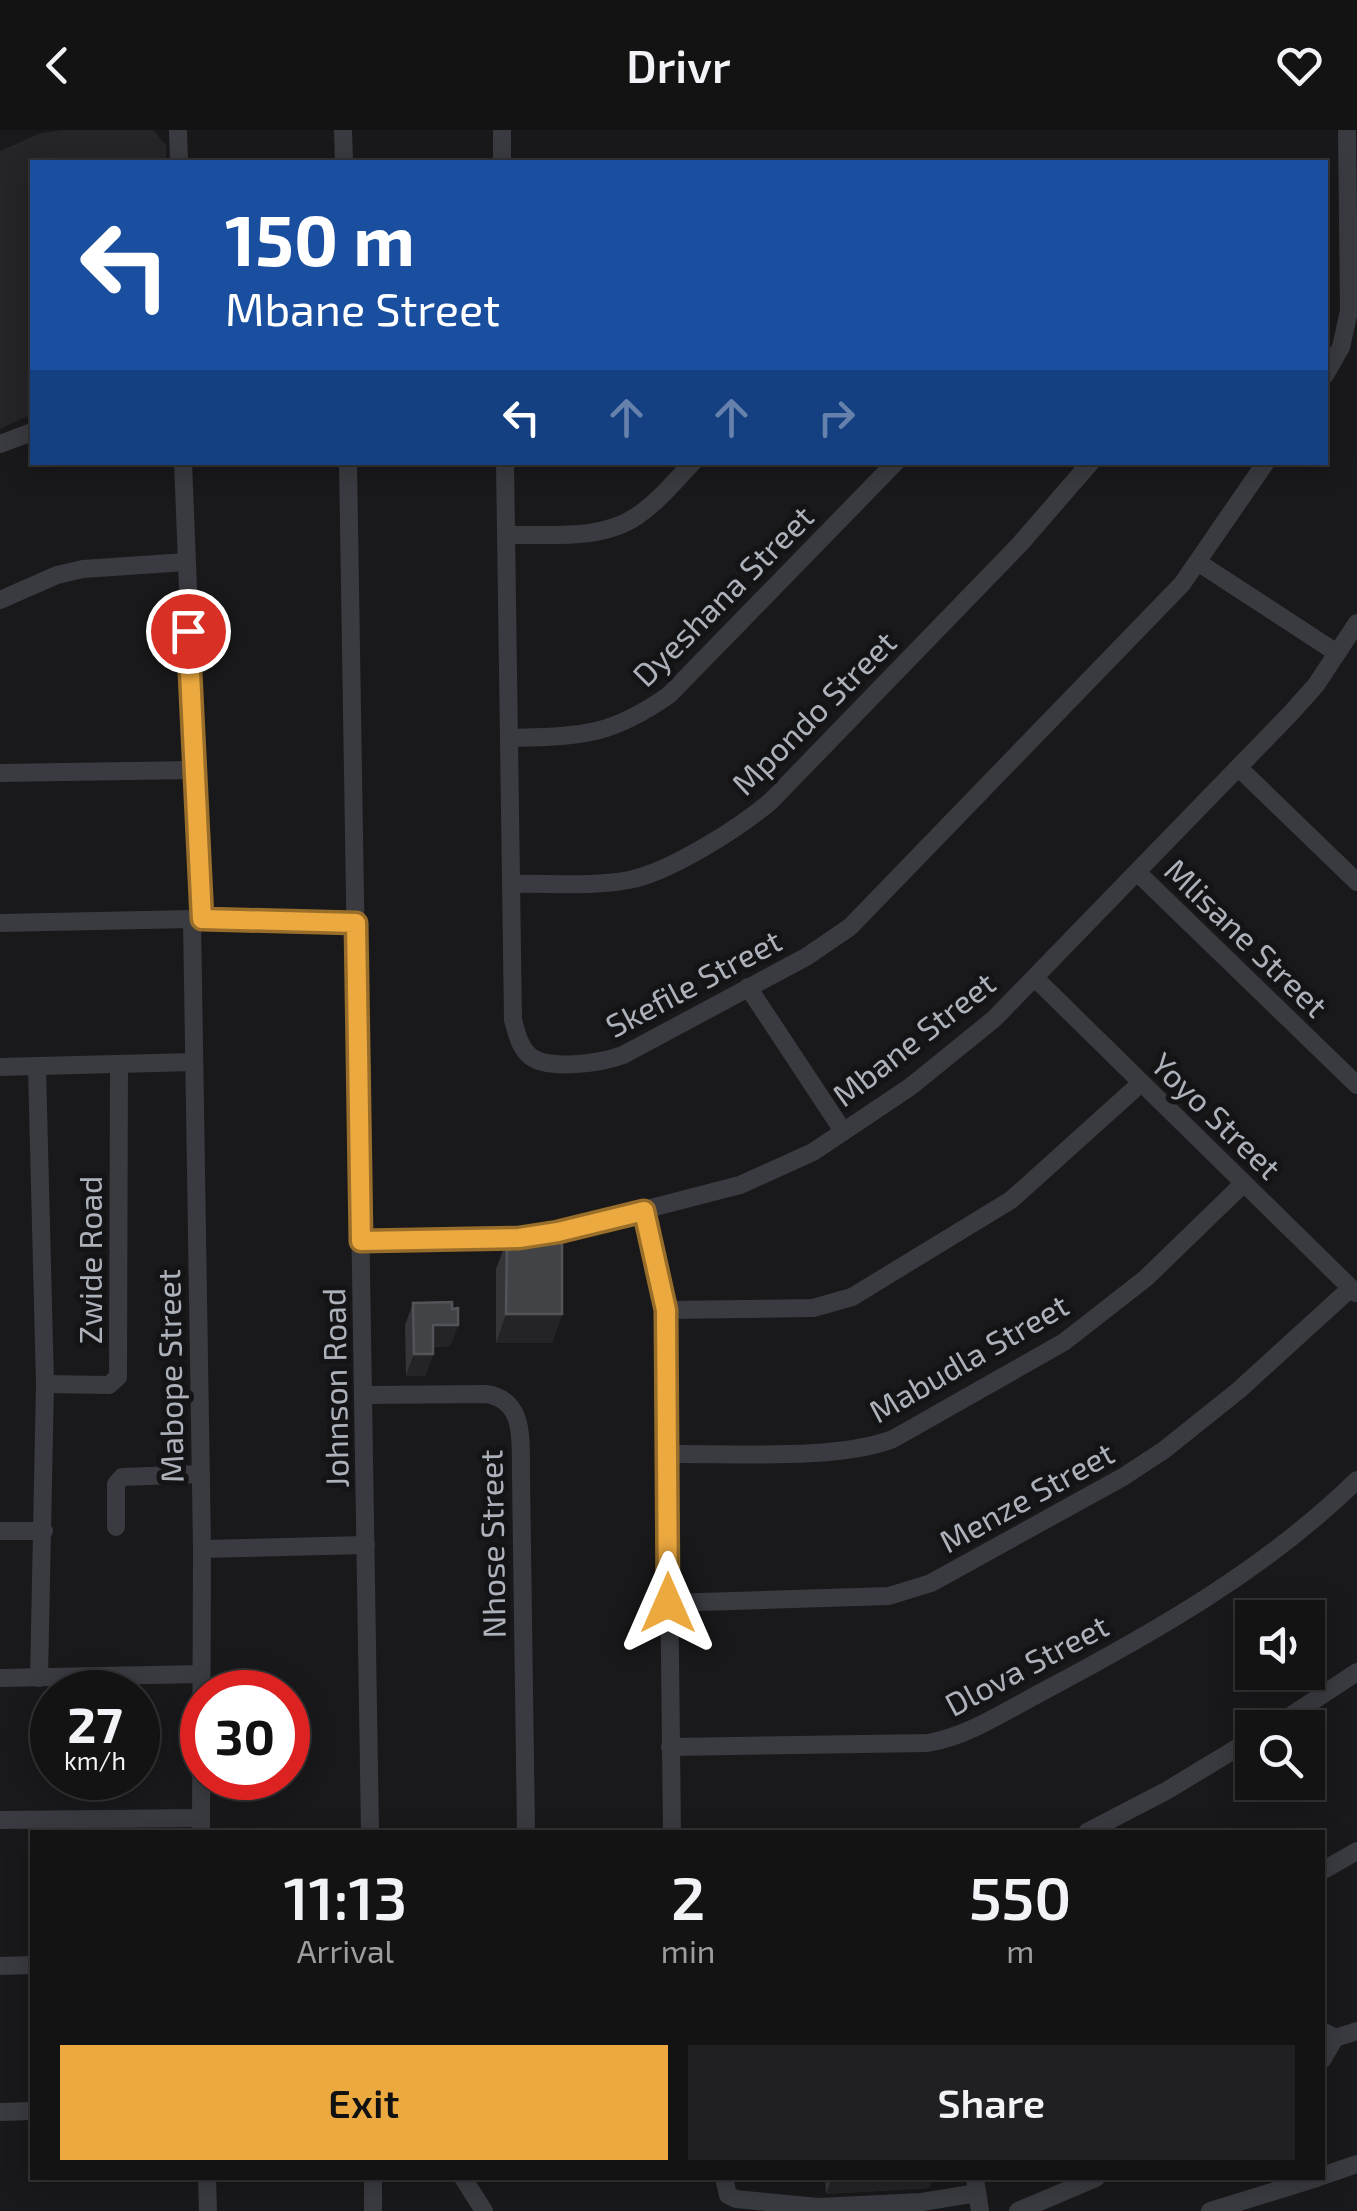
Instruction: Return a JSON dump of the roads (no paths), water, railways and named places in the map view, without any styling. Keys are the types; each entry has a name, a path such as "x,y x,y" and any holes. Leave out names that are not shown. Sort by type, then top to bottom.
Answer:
{"street":[{"path":"178,130 179,160"},
{"path":"343,130 344,160"},
{"path":"502,130 502,160"},
{"path":"1328,369 1346,330 1350,288 1347,130"},
{"path":"1328,199 1347,198"},
{"path":"0,444 30,433"},
{"name":"Mabope Street","path":"182,465 197,919 194,1062 201,1670"},
{"name":"Johnson Road","path":"348,465 370,1830"},
{"name":"Skefile Street","path":"505,465 514,1020 523,1048 541,1062 591,1063 623,1056 806,957 850,927 1148,621 1199,563 1264,465"},
{"path":"508,534 580,533 620,526 652,504 689,465"},
{"name":"Dyeshana Street","path":"510,738 603,732 624,724 669,695 893,465"},
{"name":"Mpondo Street","path":"512,884 629,880 660,868 751,818 771,802 1020,544 1087,465"},
{"path":"0,600 57,575 83,569 186,562"},
{"path":"1199,563 1337,653"},
{"name":"Mbane Street","path":"361,1241 519,1238 558,1232 740,1184 813,1152 956,1052 1035,978 1316,685 1357,623"},
{"path":"1239,768 1353,870"},
{"path":"0,773 194,770"},
{"name":"Mlisane Street","path":"1138,873 1357,1085"},
{"path":"0,922 197,919 356,923"},
{"name":"Yoyo Street","path":"1035,978 1354,1291"},
{"path":"748,987 843,1131"},
{"path":"0,1067 194,1062"},
{"name":"Zwide Road","path":"45,1384 109,1385 118,1377 118,1065"},
{"path":"37,1066 45,1384 39,1670"},
{"path":"666,1310 813,1308 852,1296 1011,1200 1141,1083"},
{"name":"Mabudla Street","path":"668,1454 836,1451 893,1440 1078,1332 1146,1278 1244,1184"},
{"path":"644,1211 666,1310 672,1830"},
{"name":"Menze Street","path":"668,1603 889,1596 931,1583 1164,1450 1354,1291"},
{"name":"Nhose Street","path":"364,1395 498,1395 515,1412 521,1476 526,1830"},
{"path":"116,1527 116,1484 122,1476 201,1474"},
{"name":"Dlova Street","path":"670,1747 928,1743 960,1735 1094,1664 1215,1593 1289,1541 1357,1480"},
{"path":"0,1531 44,1532"},
{"path":"202,1549 366,1545"},
{"path":"1299,1710 1357,1672"},
{"path":"0,1678 30,1678"},
{"path":"1091,1830 1235,1749"},
{"name":"Mabope Street","path":"201,1800 201,1826"},
{"path":"0,1820 201,1826"},
{"path":"1325,1869 1357,1851"},
{"path":"0,1966 30,1965"},
{"path":"1329,2034 1357,2031"},
{"path":"0,2112 30,2112"},
{"path":"1325,2175 1357,2164"},
{"path":"207,2180 208,2211"},
{"path":"373,2180 373,2211"},
{"path":"464,2180 484,2211"},
{"path":"724,2180 728,2195 736,2200 818,2207 922,2202 977,2194"},
{"path":"1018,2211 1091,2180"},
{"path":"1210,2211 1310,2180"}]}
